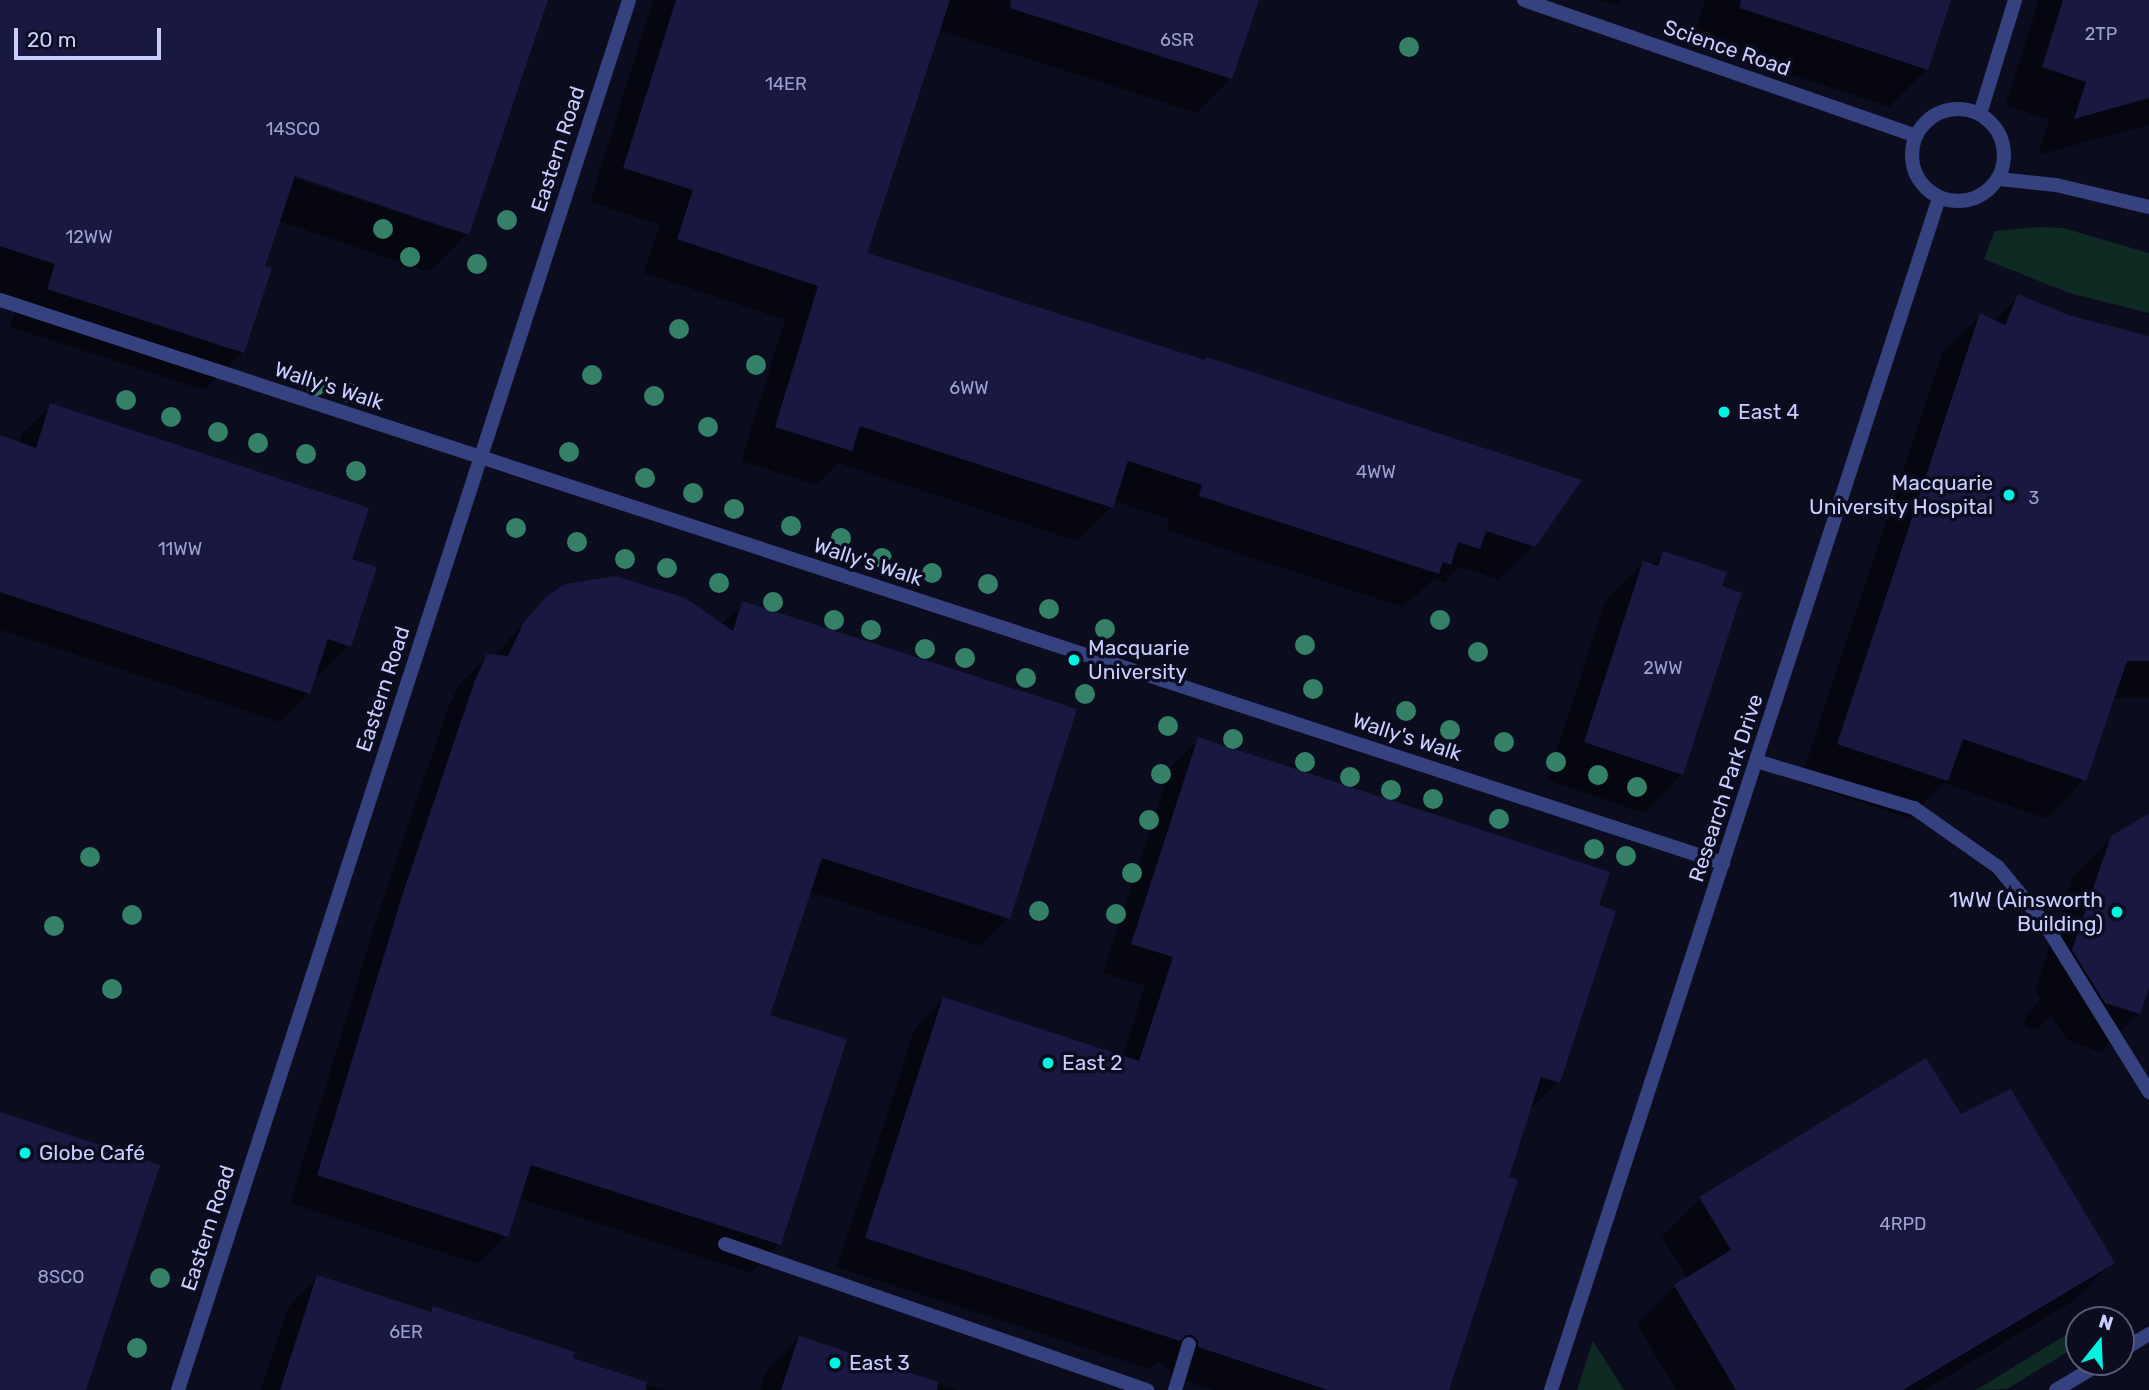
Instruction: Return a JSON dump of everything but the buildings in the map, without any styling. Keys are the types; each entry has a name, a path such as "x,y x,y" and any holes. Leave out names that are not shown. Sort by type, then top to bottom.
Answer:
{"street":[{"name":"Eastern Road","path":"178,1390 629,0"},
{"name":"Science Road","path":"1524,0 1916,136"},
{"path":"1980,114 2015,0"},
{"path":"1950,109 1965,109 1980,114 1992,123 2005,150 1999,179 1973,200 1950,202 1939,198 1927,190 1912,164 1916,136 1924,123 1950,109"},
{"path":"1999,179 2056,185 2149,207"},
{"name":"Research Park Drive","path":"1551,1390 1939,198"},
{"name":"Wally's Walk","path":"0,300 1723,863"},
{"path":"1756,761 1914,808 1998,867 2045,923 2149,1092"},
{"path":"725,1244 1147,1390"},
{"path":"1175,1390 1189,1344"},
{"path":"2056,1390 2080,1376"}],"green space":[{"path":"2063,228 2149,253 2149,313 2069,293 1984,259 1995,231"},
{"path":"2065,1336 2065,1354 2007,1389 1976,1390"},
{"path":"1593,1341 1624,1390 1577,1390"}],"place":[{"name":"East 4","path":"1724,412"},
{"name":"Macquarie University Hospital","path":"2009,495"},
{"name":"Macquarie University","path":"1074,660"},
{"name":"1WW (Ainsworth Building)","path":"2117,912"},
{"name":"East 2","path":"1048,1063"},
{"name":"Globe Café","path":"25,1153"},
{"name":"East 3","path":"835,1363"}]}
